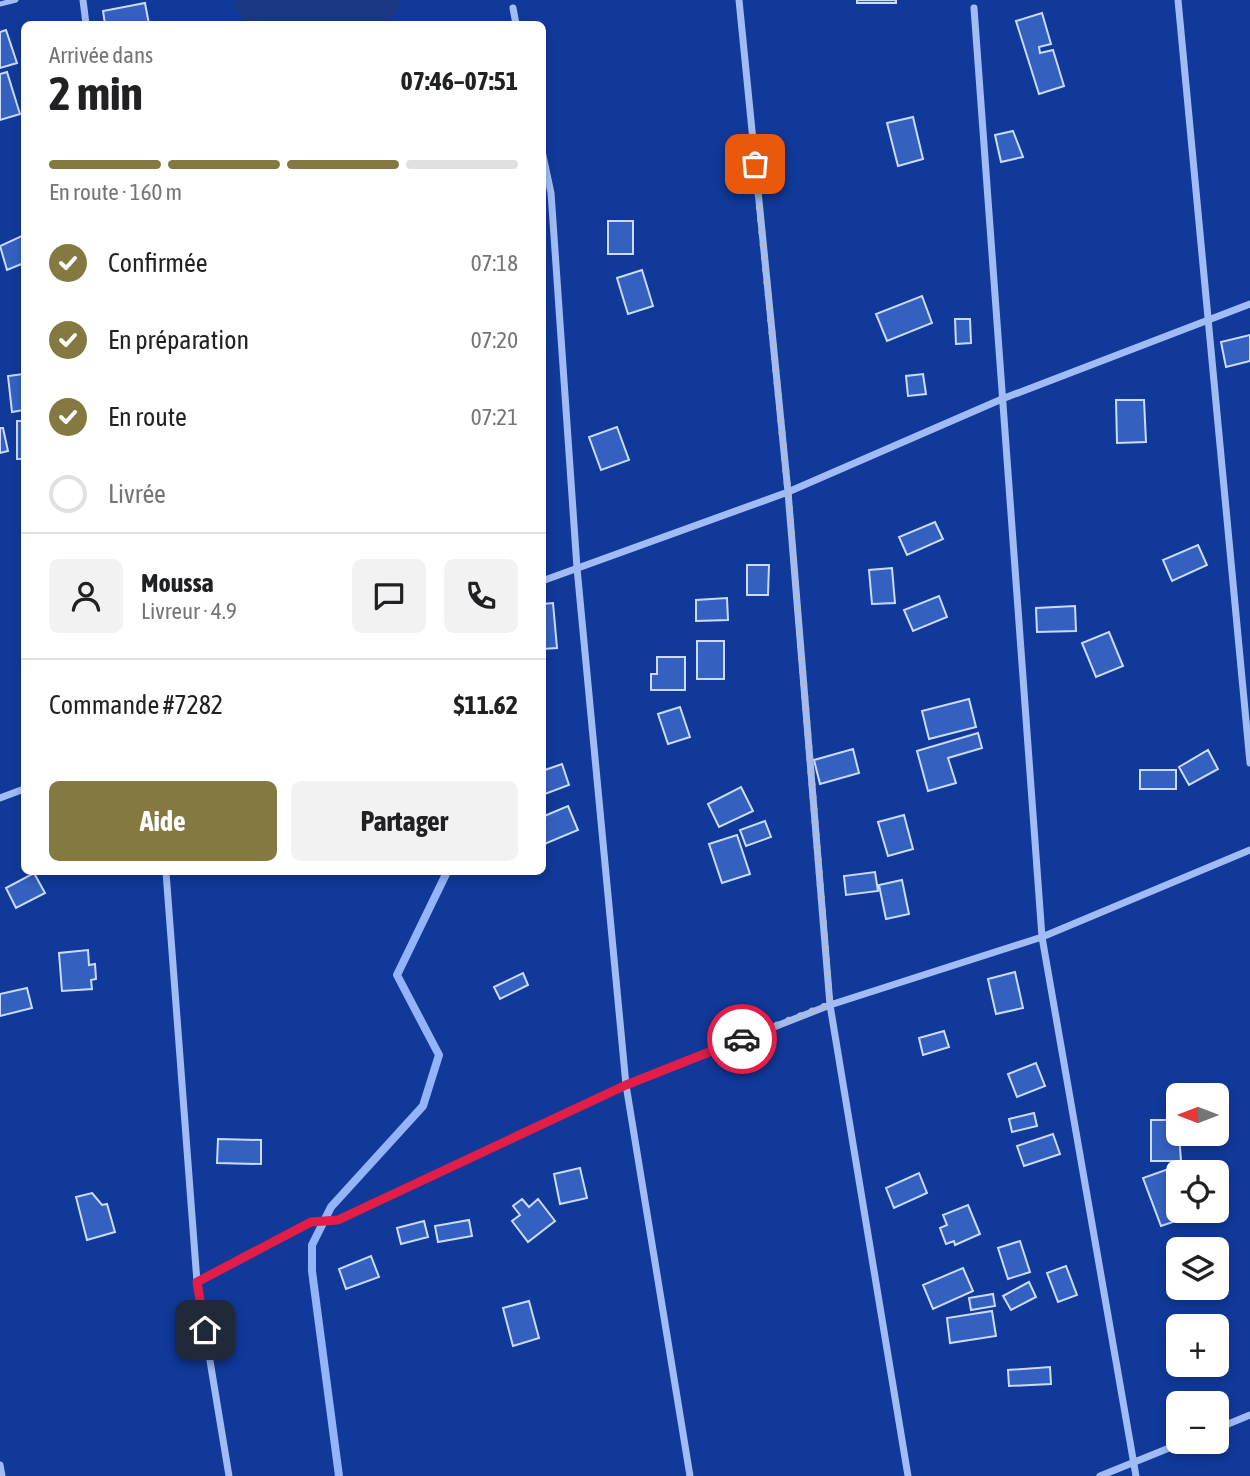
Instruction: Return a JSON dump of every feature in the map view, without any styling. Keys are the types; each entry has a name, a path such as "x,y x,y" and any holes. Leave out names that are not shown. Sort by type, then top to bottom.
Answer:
{"street":[{"path":"83,0 86,21"},
{"path":"739,0 788,492 830,1004 908,1476"},
{"path":"1178,0 1250,764"},
{"path":"513,8 515,21"},
{"path":"974,8 1042,937 1136,1476"},
{"path":"546,169 551,192 577,568 626,1085 690,1476"},
{"path":"546,580 788,492 1002,399 1250,304"},
{"path":"0,798 21,790"},
{"path":"197,1282 311,1222 338,1220 626,1085 830,1004 1042,937 1250,850"},
{"path":"166,875 197,1282 229,1476"},
{"path":"1229,1424 1250,1415"},
{"path":"1100,1476 1166,1449"},
{"path":"0,1465 2,1476"}],"lane":[{"path":"0,4 16,0"}],"building":[{"path":"857,0 896,0 896,3 857,3"},
{"path":"145,3 148,21 105,21 103,11"},
{"path":"1042,13 1051,44 1039,47 1040,53 1053,50 1064,86 1039,94 1016,21"},
{"path":"6,30 17,63 0,68 0,32"},
{"path":"7,72 20,114 0,120 0,74"},
{"path":"913,117 923,159 898,166 887,123"},
{"path":"1013,131 1023,157 1001,162 995,135"},
{"path":"608,221 633,221 633,254 608,254"},
{"path":"21,236 21,264 7,270 0,246"},
{"path":"642,270 653,306 628,314 617,278"},
{"path":"922,296 932,323 887,341 876,314"},
{"path":"955,319 970,319 971,343 956,344"},
{"path":"1250,335 1250,361 1226,367 1221,342"},
{"path":"21,374 21,410 12,412 8,376"},
{"path":"923,374 926,394 908,396 906,376"},
{"path":"1116,400 1144,400 1146,442 1117,443"},
{"path":"17,421 21,421 21,459 17,459"},
{"path":"617,427 629,460 601,470 589,437"},
{"path":"0,428 3,428 8,451 0,453"},
{"path":"935,522 943,539 907,555 899,537"},
{"path":"1198,545 1207,565 1172,581 1163,560"},
{"path":"747,565 769,565 768,595 747,595"},
{"path":"892,568 895,603 872,604 869,570"},
{"path":"939,596 947,617 913,631 904,610"},
{"path":"727,598 728,620 696,621 696,600"},
{"path":"553,603 557,648 546,649 546,604"},
{"path":"1075,606 1076,631 1037,632 1036,608"},
{"path":"1109,632 1123,666 1096,677 1082,643"},
{"path":"697,641 724,641 724,679 697,679"},
{"path":"657,657 685,657 685,690 651,690 651,674 657,674"},
{"path":"969,699 976,727 929,739 922,711"},
{"path":"680,707 690,737 668,744 658,714"},
{"path":"978,733 982,748 948,758 956,783 928,791 917,751"},
{"path":"853,749 859,773 820,784 814,760"},
{"path":"1208,750 1218,769 1189,785 1179,767"},
{"path":"562,764 569,785 546,794 546,770"},
{"path":"1140,770 1176,770 1176,789 1140,789"},
{"path":"741,787 753,811 719,827 708,804"},
{"path":"568,806 578,830 546,843 546,815"},
{"path":"904,815 913,849 888,856 878,822"},
{"path":"765,821 771,837 746,846 740,830"},
{"path":"737,835 750,874 722,883 709,844"},
{"path":"875,872 878,891 846,895 844,876"},
{"path":"35,875 45,893 16,908 6,888"},
{"path":"902,880 909,914 886,919 879,885"},
{"path":"88,950 89,965 95,964 96,979 91,980 92,989 62,991 59,953"},
{"path":"1015,972 1023,1008 996,1014 988,979"},
{"path":"523,973 528,985 500,999 494,987"},
{"path":"27,988 32,1008 0,1016 0,994"},
{"path":"944,1031 949,1047 923,1055 919,1038"},
{"path":"1036,1063 1045,1086 1017,1097 1008,1074"},
{"path":"1034,1113 1037,1126 1012,1132 1009,1119"},
{"path":"1151,1120 1166,1120 1166,1146 1180,1146 1181,1160 1151,1161"},
{"path":"1053,1134 1060,1154 1024,1166 1017,1146"},
{"path":"218,1139 261,1140 261,1164 217,1163"},
{"path":"580,1168 587,1198 560,1204 554,1174"},
{"path":"1166,1170 1166,1223 1170,1223 1161,1226 1143,1178"},
{"path":"919,1173 927,1193 894,1208 886,1188"},
{"path":"92,1193 102,1205 107,1204 115,1232 87,1240 76,1197"},
{"path":"522,1199 529,1207 538,1199 555,1221 528,1242 512,1221 520,1215 513,1206"},
{"path":"968,1205 980,1234 955,1245 954,1241 946,1244 940,1228 947,1225 943,1215"},
{"path":"469,1220 472,1236 438,1242 435,1226"},
{"path":"424,1221 428,1237 401,1244 397,1228"},
{"path":"1020,1241 1030,1272 1008,1279 998,1248"},
{"path":"371,1256 379,1277 346,1289 339,1269"},
{"path":"1066,1266 1077,1295 1058,1302 1047,1273"},
{"path":"963,1268 973,1291 933,1309 923,1285"},
{"path":"1029,1282 1036,1297 1011,1310 1003,1296"},
{"path":"993,1294 995,1306 971,1310 969,1298"},
{"path":"529,1301 539,1338 513,1346 503,1308"},
{"path":"992,1311 996,1336 950,1343 947,1318"},
{"path":"1050,1367 1051,1384 1009,1386 1008,1370"}],"waterway":[{"path":"257,0 291,18 312,21 346,14 376,0"},
{"path":"339,1476 312,1271 312,1245 331,1207 423,1106 439,1055 397,975 446,875"}],"way so far":[{"path":"742,1039 830,1004 788,492 755,164"}],"route":[{"path":"205,1330 197,1282 311,1222 338,1220 626,1085 742,1039"}]}
